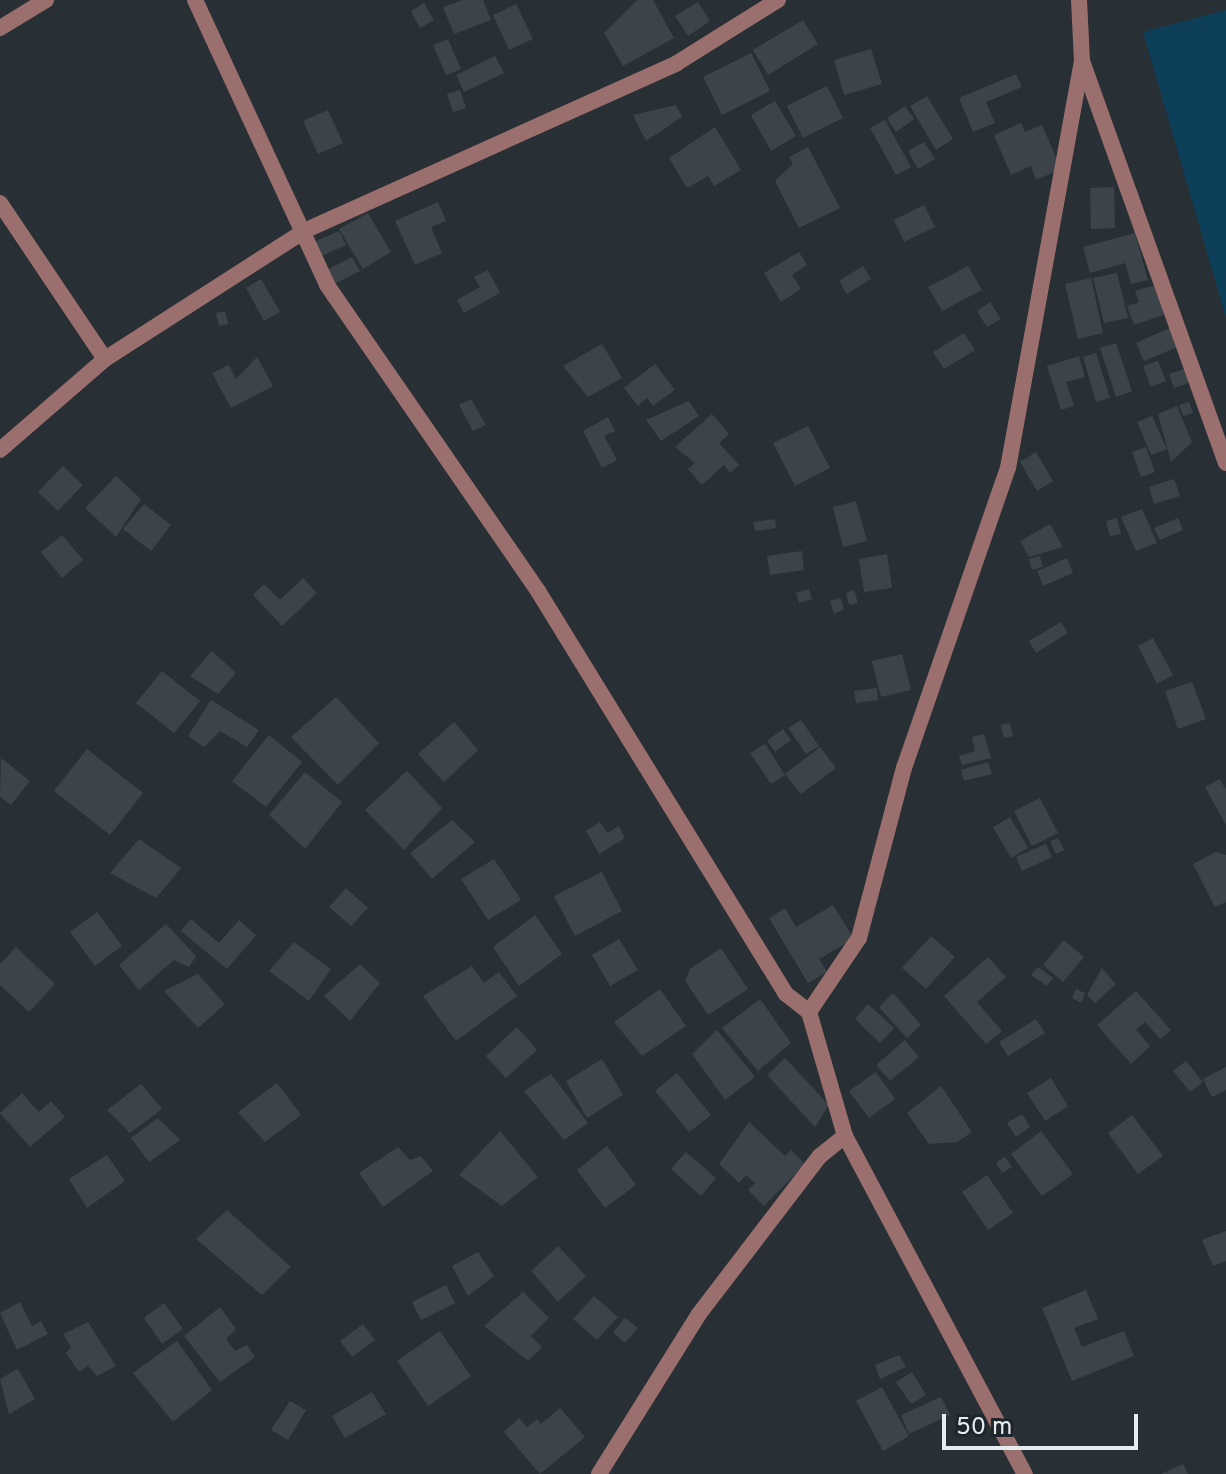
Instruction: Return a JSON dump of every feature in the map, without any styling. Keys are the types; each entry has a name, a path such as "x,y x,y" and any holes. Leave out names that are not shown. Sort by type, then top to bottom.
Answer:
{"street":[{"path":"0,28 46,0"},
{"path":"195,0 327,285 538,591 786,994 809,1012 845,1136 1025,1474"},
{"path":"0,450 105,359 304,231 677,63 778,0"},
{"path":"809,1012 859,938 904,768 1008,468 1082,61 1079,0"},
{"path":"1082,61 1226,463"},
{"path":"0,203 105,359"},
{"path":"599,1474 699,1314 820,1156 845,1136"}],"shaded area":[{"path":"1226,10 1226,318 1143,32"}],"building":[{"path":"463,0 483,0 491,20 454,34 443,7"},
{"path":"637,0 653,0 674,38 623,66 604,33"},
{"path":"698,2 710,21 688,36 675,16"},
{"path":"424,3 434,20 420,28 411,11"},
{"path":"516,4 533,39 509,50 493,15"},
{"path":"803,20 818,44 768,75 753,50"},
{"path":"448,39 461,69 446,75 433,45"},
{"path":"871,49 882,84 844,95 834,60"},
{"path":"751,53 770,91 722,115 703,77"},
{"path":"495,56 504,73 464,92 456,75"},
{"path":"1016,74 1022,87 986,102 995,123 973,132 959,98"},
{"path":"827,86 843,118 803,138 787,106"},
{"path":"460,90 466,108 453,112 447,94"},
{"path":"927,96 953,139 936,150 910,106"},
{"path":"775,101 796,136 771,151 751,115"},
{"path":"676,105 682,117 646,141 633,115"},
{"path":"905,106 914,119 896,132 887,118"},
{"path":"328,110 343,143 318,154 303,121"},
{"path":"885,120 911,167 896,175 870,128"},
{"path":"1021,123 1025,132 1042,125 1061,169 1036,180 1031,166 1011,175 994,135"},
{"path":"715,127 741,170 714,186 708,176 687,188 669,158"},
{"path":"924,142 935,159 918,169 908,151"},
{"path":"808,147 840,208 799,228 775,181 793,164 789,157"},
{"path":"1114,187 1115,228 1091,229 1090,188"},
{"path":"438,202 446,221 431,227 442,253 415,265 395,221"},
{"path":"924,205 935,227 904,242 894,220"},
{"path":"368,213 391,252 363,269 339,229"},
{"path":"339,231 346,245 319,257 312,243"},
{"path":"1135,233 1148,280 1131,284 1125,263 1090,273 1083,247"},
{"path":"799,252 807,265 792,275 801,289 781,302 764,273"},
{"path":"352,257 360,271 332,285 325,271"},
{"path":"863,266 871,279 847,294 839,281"},
{"path":"968,266 982,290 942,311 928,287"},
{"path":"488,270 500,293 464,313 457,300 480,287 474,277"},
{"path":"1117,273 1128,318 1104,323 1093,278"},
{"path":"1091,278 1103,333 1078,339 1065,284"},
{"path":"261,279 280,312 264,321 246,288"},
{"path":"1156,285 1166,314 1134,325 1127,306 1139,302 1135,291"},
{"path":"990,302 1001,319 987,327 977,311"},
{"path":"225,311 228,324 219,326 216,313"},
{"path":"1172,327 1180,346 1144,361 1136,343"},
{"path":"964,333 975,350 944,369 933,352"},
{"path":"1116,343 1132,391 1116,397 1100,348"},
{"path":"602,344 622,378 588,397 563,366"},
{"path":"1096,353 1110,398 1096,402 1083,357"},
{"path":"1079,356 1085,377 1066,382 1074,406 1061,410 1047,366"},
{"path":"257,357 273,386 231,408 212,373 229,365 236,379"},
{"path":"1158,361 1166,381 1151,387 1143,366"},
{"path":"655,364 675,390 653,406 647,398 638,406 624,388"},
{"path":"1190,367 1194,381 1174,388 1169,374"},
{"path":"471,399 486,425 473,431 459,405"},
{"path":"689,401 699,416 661,441 646,420"},
{"path":"1189,402 1193,413 1183,416 1179,405"},
{"path":"1177,406 1192,442 1171,462 1158,414"},
{"path":"712,414 729,434 719,443 739,465 730,473 724,465 702,485 688,469 695,463 675,447"},
{"path":"1152,416 1167,449 1151,455 1137,422"},
{"path":"608,417 615,431 604,436 617,460 602,468 583,431"},
{"path":"808,426 830,468 795,486 773,443"},
{"path":"1146,447 1155,472 1141,477 1132,452"},
{"path":"1036,452 1053,481 1037,491 1020,462"},
{"path":"63,466 83,485 58,511 38,492"},
{"path":"116,476 141,499 116,537 85,508"},
{"path":"1174,479 1180,496 1154,504 1149,487"},
{"path":"856,501 867,541 843,547 833,507"},
{"path":"144,504 171,525 151,551 123,529"},
{"path":"1142,509 1157,543 1136,551 1121,517"},
{"path":"1117,518 1121,534 1110,536 1106,521"},
{"path":"1178,518 1183,530 1160,540 1154,528"},
{"path":"775,519 776,528 755,531 753,522"},
{"path":"1050,524 1063,547 1029,557 1020,541"},
{"path":"62,535 83,560 62,578 41,552"},
{"path":"802,551 804,570 770,575 767,556"},
{"path":"887,554 892,588 864,592 859,559"},
{"path":"1040,556 1043,567 1032,570 1029,559"},
{"path":"1067,558 1073,573 1043,586 1037,571"},
{"path":"303,578 317,593 282,626 253,595 264,584 280,600"},
{"path":"809,589 812,599 799,603 796,593"},
{"path":"854,590 858,603 849,605 846,593"},
{"path":"840,598 844,609 834,614 830,601"},
{"path":"1061,622 1068,633 1036,653 1029,641"},
{"path":"1153,638 1173,675 1157,684 1138,646"},
{"path":"212,651 236,673 218,694 190,676"},
{"path":"902,654 911,690 881,697 872,661"},
{"path":"162,671 200,701 174,733 136,703"},
{"path":"1192,682 1206,719 1178,729 1165,691"},
{"path":"877,688 878,700 856,703 854,691"},
{"path":"336,697 379,743 338,785 291,737"},
{"path":"211,700 259,730 247,747 220,731 204,747 188,736"},
{"path":"801,720 819,746 806,754 788,728"},
{"path":"454,722 478,750 444,782 418,754"},
{"path":"1010,723 1013,736 1004,738 1001,725"},
{"path":"783,729 791,740 775,752 767,741"},
{"path":"984,734 991,758 962,765 959,756 975,751 972,737"},
{"path":"269,735 302,762 266,807 232,781"},
{"path":"765,744 785,775 771,784 750,753"},
{"path":"820,747 836,768 801,794 785,774"},
{"path":"87,749 143,793 110,835 54,791"},
{"path":"1,758 30,781 11,805 0,797"},
{"path":"988,762 992,774 964,781 961,770"},
{"path":"407,771 442,808 404,850 365,810"},
{"path":"305,772 342,802 305,849 269,815"},
{"path":"1220,779 1226,790 1226,825 1205,787"},
{"path":"1040,798 1058,833 1032,846 1014,811"},
{"path":"1010,817 1028,848 1011,858 993,827"},
{"path":"452,820 475,842 432,879 410,853"},
{"path":"600,822 607,833 619,826 625,838 599,854 586,831"},
{"path":"1058,838 1064,850 1056,854 1050,841"},
{"path":"139,839 181,868 156,898 110,873"},
{"path":"1046,844 1052,857 1022,871 1016,857"},
{"path":"1216,852 1226,855 1226,902 1215,907 1193,864"},
{"path":"494,859 521,900 488,920 461,879"},
{"path":"602,872 622,911 575,936 554,896"},
{"path":"346,888 368,908 351,926 329,907"},
{"path":"833,905 854,939 819,959 827,972 808,983 769,918 785,908 796,927"},
{"path":"97,912 122,946 95,966 70,932"},
{"path":"535,915 562,954 519,986 493,947"},
{"path":"191,919 219,943 239,920 256,935 227,969 181,931"},
{"path":"166,924 196,956 189,967 174,960 139,990 119,965"},
{"path":"931,936 955,957 926,989 902,968"},
{"path":"619,939 638,970 610,986 592,955"},
{"path":"1064,940 1084,957 1063,982 1043,965"},
{"path":"294,942 331,969 309,1001 269,971"},
{"path":"16,947 55,984 29,1012 0,985 0,964"},
{"path":"721,948 748,989 708,1015 685,981 690,969"},
{"path":"988,957 1006,977 977,1002 1002,1031 986,1044 944,996"},
{"path":"360,964 380,983 350,1021 324,996"},
{"path":"472,966 484,983 499,972 517,996 456,1041 423,996"},
{"path":"1038,967 1053,978 1047,986 1031,975"},
{"path":"1102,968 1116,984 1095,1003 1087,995"},
{"path":"198,974 225,1004 198,1028 164,991"},
{"path":"660,989 686,1026 642,1056 614,1022"},
{"path":"1076,989 1085,993 1081,1003 1072,998"},
{"path":"1136,991 1171,1030 1160,1039 1145,1022 1136,1030 1150,1046 1131,1064 1097,1025"},
{"path":"893,993 921,1025 907,1038 879,1007"},
{"path":"760,999 791,1043 758,1071 722,1028"},
{"path":"868,1004 894,1028 880,1043 855,1019"},
{"path":"1036,1019 1045,1033 1008,1056 999,1042"},
{"path":"517,1027 537,1050 506,1078 486,1056"},
{"path":"717,1030 755,1077 725,1100 692,1054"},
{"path":"905,1040 919,1057 890,1081 876,1065"},
{"path":"785,1058 829,1105 815,1127 767,1075"},
{"path":"602,1059 623,1095 587,1118 566,1081"},
{"path":"1186,1061 1203,1082 1190,1092 1173,1071"},
{"path":"1226,1067 1226,1090 1212,1097 1203,1079"},
{"path":"876,1072 895,1099 869,1118 849,1091"},
{"path":"677,1073 711,1115 689,1132 655,1091"},
{"path":"551,1074 588,1123 564,1140 524,1091"},
{"path":"1051,1078 1068,1106 1045,1121 1027,1093"},
{"path":"277,1083 301,1115 265,1142 238,1112"},
{"path":"141,1084 162,1109 130,1133 107,1110"},
{"path":"941,1086 972,1132 957,1142 929,1144 907,1113"},
{"path":"22,1093 39,1112 51,1101 65,1117 30,1147 0,1113"},
{"path":"1022,1114 1030,1127 1016,1137 1007,1123"},
{"path":"1132,1115 1163,1156 1138,1174 1108,1133"},
{"path":"158,1118 180,1140 149,1162 131,1138"},
{"path":"749,1122 785,1156 791,1150 805,1164 764,1206 748,1190 755,1183 746,1175 739,1183 719,1164"},
{"path":"500,1131 538,1177 502,1206 459,1175"},
{"path":"1041,1131 1073,1174 1042,1196 1011,1154"},
{"path":"607,1146 636,1185 605,1208 577,1170"},
{"path":"398,1147 410,1160 421,1156 433,1171 383,1207 359,1173"},
{"path":"686,1152 716,1178 701,1196 671,1169"},
{"path":"107,1155 125,1181 87,1208 69,1179"},
{"path":"1005,1157 1012,1167 1002,1173 996,1163"},
{"path":"987,1175 1013,1213 988,1230 962,1192"},
{"path":"227,1210 291,1267 262,1295 196,1239"},
{"path":"1226,1231 1226,1261 1213,1266 1202,1240"},
{"path":"558,1246 586,1276 558,1302 531,1271"},
{"path":"478,1252 494,1276 468,1296 452,1266"},
{"path":"446,1285 455,1303 421,1320 412,1302"},
{"path":"1086,1290 1098,1319 1074,1328 1082,1347 1124,1331 1134,1356 1072,1381 1042,1308"},
{"path":"523,1292 549,1318 531,1336 542,1347 528,1361 484,1326"},
{"path":"594,1296 618,1317 597,1340 573,1319"},
{"path":"20,1302 32,1326 41,1321 48,1334 17,1350 0,1313"},
{"path":"164,1303 183,1329 162,1344 144,1318"},
{"path":"220,1307 236,1329 226,1339 235,1351 247,1345 255,1357 220,1382 184,1336"},
{"path":"625,1318 638,1328 625,1343 613,1332"},
{"path":"88,1322 116,1366 97,1376 88,1366 79,1372 66,1353 71,1347 63,1334"},
{"path":"363,1324 375,1340 352,1357 340,1341"},
{"path":"440,1331 471,1376 428,1406 397,1361"},
{"path":"177,1341 212,1390 173,1422 133,1373"},
{"path":"899,1355 906,1367 880,1379 875,1365"},
{"path":"18,1369 35,1399 9,1414 0,1379"},
{"path":"912,1372 926,1395 911,1404 896,1382"},
{"path":"882,1387 909,1436 883,1451 856,1401"},
{"path":"372,1392 386,1414 345,1438 332,1416"},
{"path":"941,1397 950,1415 909,1434 901,1415"},
{"path":"290,1401 306,1410 288,1440 271,1430"},
{"path":"560,1408 585,1437 540,1474 504,1432 519,1418 527,1427 537,1419 541,1424"},
{"path":"1183,1464 1188,1474 1161,1474"}]}
